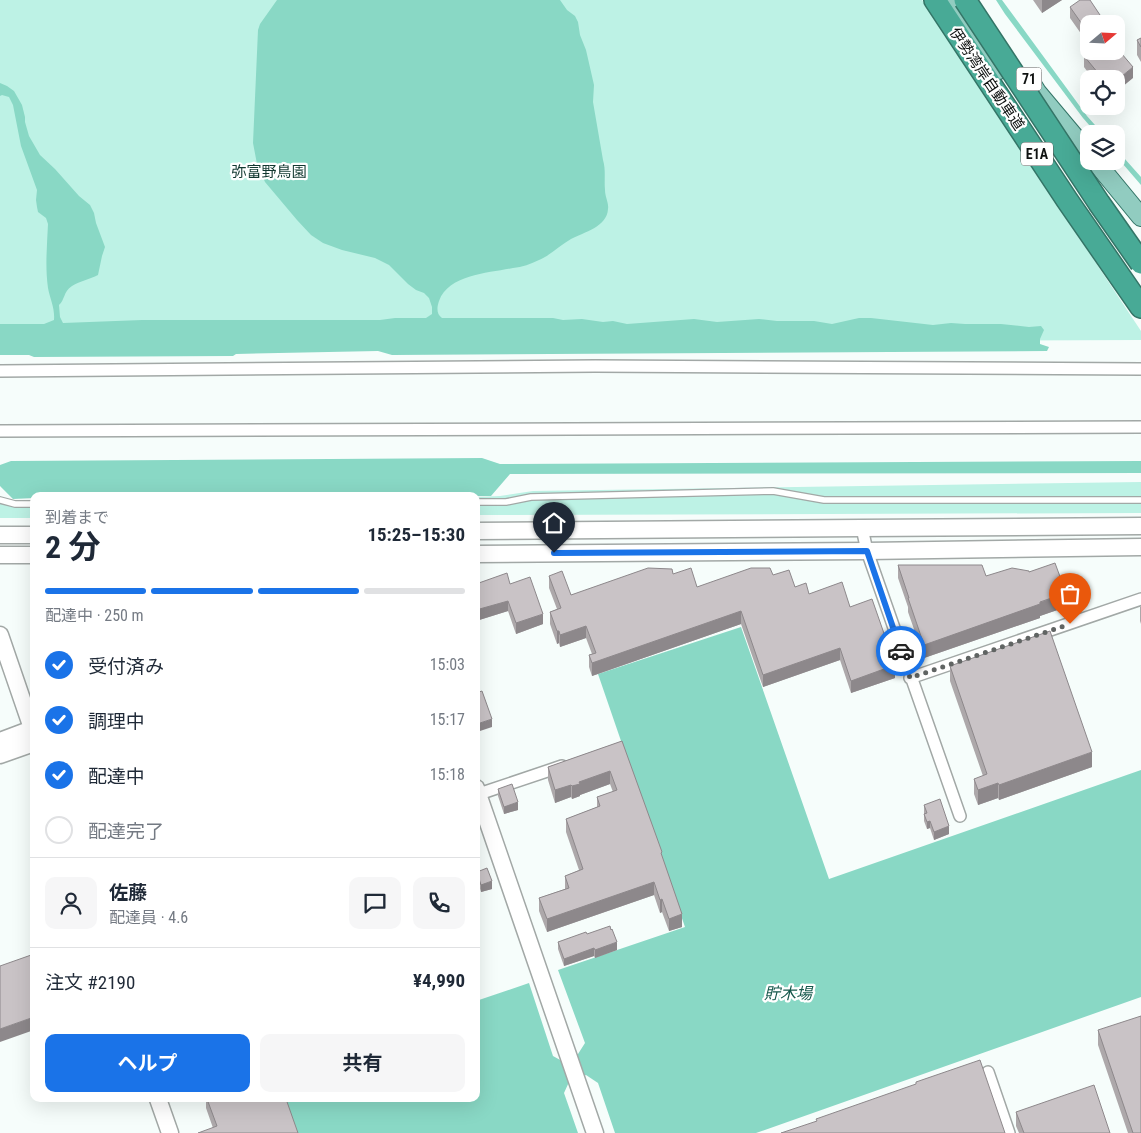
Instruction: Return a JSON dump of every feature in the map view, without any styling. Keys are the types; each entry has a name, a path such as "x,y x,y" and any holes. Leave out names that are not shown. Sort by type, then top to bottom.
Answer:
{"highway":[{"name":"伊勢湾岸自動車道","path":"936,0 1067,200 1141,307"},
{"name":"伊勢湾岸自動車道","path":"965,0 1098,203 1141,263"}],"main road":[{"name":"71","path":"950,0 1023,104 1141,252"},
{"name":"71","path":"975,0 1037,92 1080,143"},
{"path":"1102,170 1141,217"}],"street":[{"path":"0,371 595,366 1141,369"},
{"path":"0,431 1141,427"},
{"path":"480,531 1141,526"},
{"path":"862,528 867,551 910,678 960,816"},
{"path":"0,535 30,535"},
{"path":"480,554 1141,547"},
{"path":"0,555 30,555"},
{"path":"910,678 1141,599"},
{"path":"0,635 30,726"},
{"path":"0,740 30,735"},
{"path":"0,754 30,737"},
{"path":"480,792 568,764"},
{"path":"480,802 595,1133"},
{"path":"988,1072 1010,1133"},
{"path":"159,1102 170,1133"}],"lane":[{"path":"480,502 506,502 531,497 773,491 824,500 1141,500"},
{"path":"0,500 15,504 30,504"}],"green space":[{"name":"弥富野鳥園","path":"0,0 922,0 1141,331 1141,340 0,345"},
{"path":"1141,482 1141,513 480,515 480,497 533,491"},
{"path":"0,497 16,501 30,501 30,518 0,518"}],"water":[{"path":"277,0 560,0 567,10 575,16 586,50 594,85 593,102 604,168 605,193 608,207 607,215 599,225 571,239 536,261 520,267 471,276 452,285 444,292 438,303 438,312 442,318 553,318 613,321 627,324 694,319 717,322 759,319 814,321 832,324 859,318 871,318 933,325 951,323 1001,324 1029,327 1041,326 1044,330 1040,344 1049,347 1047,351 392,355 378,351 236,354 233,356 34,357 29,355 0,355 0,324 44,324 54,320 54,316 47,280 48,224 46,218 38,212 37,190 21,146 13,105 9,97 0,96 0,83 14,91 22,105 29,136 40,155 90,205 105,247 98,275 72,286 59,305 60,317 63,323 142,320 380,320 426,318 432,314 429,298 408,284 389,265 375,258 323,243 311,235 265,182 257,164 253,143 258,30 260,24"},
{"path":"996,0 1002,0 1080,106 1080,114"},
{"path":"1081,115 1086,115 1095,125 1089,125"},
{"path":"1125,159 1141,177 1141,185 1125,166"},
{"path":"482,458 500,464 1141,461 1141,473 510,474 491,496 480,496 480,492 30,492 30,498 13,499 0,486 0,465 11,461"},
{"name":"貯木場","path":"741,627 829,879 1141,770 1141,997 756,1133 615,1133 598,1083 586,1075 569,1082 564,1093 578,1133 297,1133 286,1102 480,1102 480,1000 529,983 553,1056 562,1061 578,1054 585,1043 558,970 685,927 598,674"}],"building":[{"path":"1080,0 1090,0 1100,15 1080,15 1080,21 1070,7"},
{"path":"1141,38 1141,47 1137,40"},
{"path":"1125,58 1133,67 1125,74 1125,70 1096,70 1087,60 1125,60"},
{"path":"1055,563 1066,593 924,645 898,565 982,565 986,576 1012,568 1029,572"},
{"path":"648,568 672,569 673,574 691,568 697,587 751,568 770,568 773,575 789,570 795,587 806,583 809,594 842,582 850,607 872,599 895,665 851,681 840,648 763,675 741,611 592,663 589,655 596,653 586,626 560,635 559,631 557,631 550,612 561,608 549,576 562,571 571,595"},
{"path":"507,573 510,584 530,577 543,614 516,623 508,601 480,609 480,583"},
{"path":"1050,631 1092,752 999,785 998,783 978,790 974,779 987,774 950,666"},
{"path":"482,691 492,719 480,723 480,692"},
{"path":"622,741 682,914 669,919 654,882 547,919 539,898 569,888 565,876 583,869 566,819 600,806 597,797 617,790 610,771 579,782 580,784 555,790 548,767"},
{"path":"512,784 518,802 504,807 498,789"},
{"path":"940,799 949,826 934,832 930,821 927,822 924,814 927,813 924,805"},
{"path":"487,868 492,881 481,885 480,871"},
{"path":"610,926 617,942 564,959 558,942"},
{"path":"30,955 30,1018 0,1029 0,966"},
{"path":"1141,1016 1141,1133 1133,1133 1098,1030"},
{"path":"980,1060 1005,1133 781,1133 916,1084 916,1082"},
{"path":"1094,1085 1110,1133 1024,1133 1016,1112"},
{"path":"208,1102 287,1102 298,1133 198,1133 217,1126"}],"way so far":[{"path":"901,651 910,678 1070,624"}],"route":[{"path":"554,553 867,551 901,651"}]}
